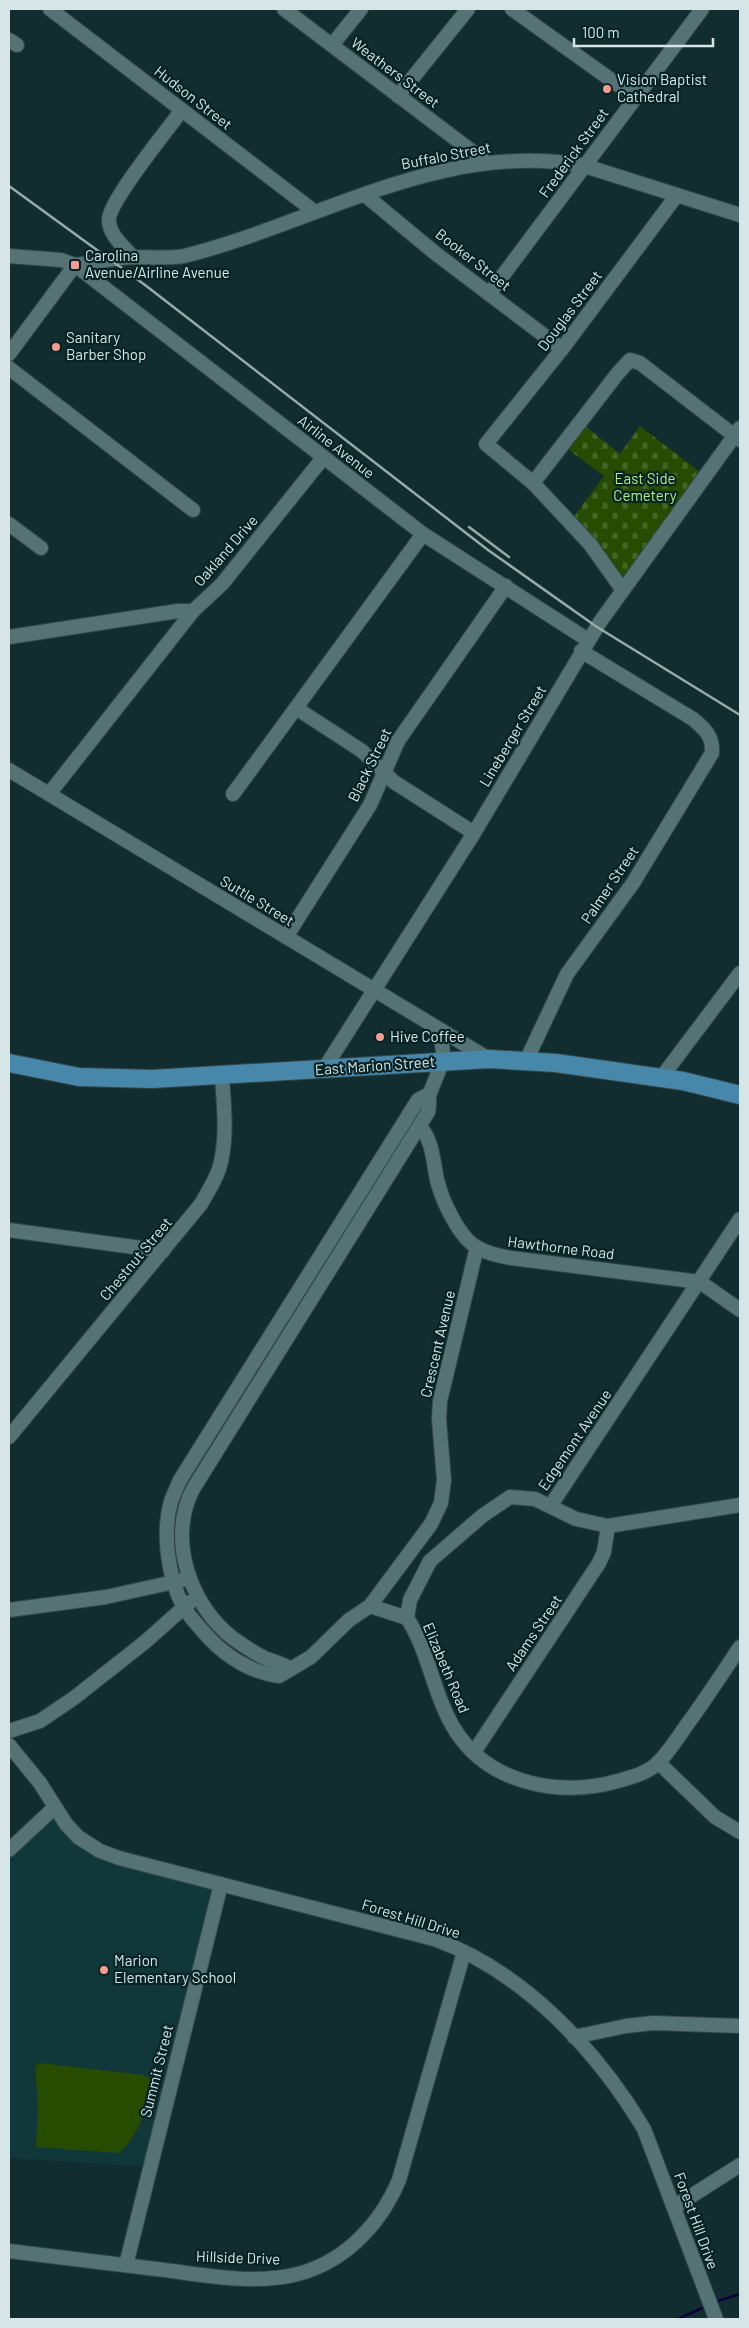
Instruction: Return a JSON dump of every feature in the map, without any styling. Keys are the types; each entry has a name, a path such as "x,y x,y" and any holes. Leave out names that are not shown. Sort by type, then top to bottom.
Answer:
{"main road":[{"name":"East Marion Street","path":"9,1063 79,1077 152,1079 489,1059 526,1061 661,1078 705,1085 740,1095"}],"street":[{"name":"Hudson Street","path":"50,9 315,212"},
{"name":"Weathers Street","path":"284,9 486,162"},
{"path":"332,45 360,9"},
{"path":"398,96 468,9"},
{"path":"512,9 635,97"},
{"name":"Frederick Street","path":"490,294 702,9"},
{"path":"133,257 110,228 108,219 111,210 130,180 182,110"},
{"name":"Buffalo Street","path":"75,265 133,257 182,256 233,242 395,183 433,172 486,162 539,160 585,166 740,216"},
{"name":"Booker Street","path":"365,195 562,349"},
{"name":"Douglas Street","path":"532,483 486,444 562,349 677,195"},
{"path":"9,256 61,260 75,265 9,354"},
{"name":"Airline Avenue","path":"75,265 423,534 506,586 585,646 704,728"},
{"path":"622,589 590,544 532,483 630,360 640,363 738,435"},
{"path":"9,368 193,510"},
{"name":"Lineberger Street","path":"324,1069 474,833 550,708 585,646 622,589 738,435"},
{"name":"Oakland Drive","path":"49,794 193,611 222,584 323,458"},
{"path":"9,524 41,548"},
{"path":"233,794 423,534"},
{"name":"Black Street","path":"286,937 370,805 398,741 506,586"},
{"path":"9,637 178,611 193,611"},
{"path":"296,708 362,751 394,782 474,833"},
{"name":"Palmer Street","path":"526,1061 566,974 619,905 711,757 713,744 708,732 704,728"},
{"name":"Suttle Street","path":"9,770 489,1059"},
{"path":"661,1078 740,973"},
{"path":"291,1669 266,1658 234,1638 211,1616 197,1596 184,1562 183,1545 186,1506 193,1488 429,1110 429,1094 439,1073 442,1061 441,1038 430,1024"},
{"name":"Chestnut Street","path":"9,1436 201,1204 218,1169 223,1137 222,1076"},
{"name":"Crescent Avenue","path":"429,1094 417,1102 180,1480 171,1502 168,1538 173,1582 184,1607 217,1646 241,1663 258,1672 279,1676 311,1657 349,1620 370,1606 431,1524 442,1503 444,1480 439,1418 440,1401 477,1247"},
{"name":"Hawthorne Road","path":"420,1126 425,1132 431,1147 442,1195 462,1232 477,1247 494,1255 511,1258 700,1282 740,1310"},
{"name":"Edgemont Avenue","path":"407,1618 410,1600 430,1561 482,1516 510,1497 526,1497 551,1506 740,1219"},
{"path":"9,1230 163,1251"},
{"path":"313,1267 326,1275"},
{"path":"216,1423 228,1432"},
{"path":"551,1506 585,1522 608,1526 740,1505"},
{"name":"Adams Street","path":"474,1752 600,1562 604,1552 608,1526"},
{"path":"9,1610 106,1597 190,1578"},
{"path":"9,1731 40,1720 74,1698 146,1642 197,1596"},
{"name":"Elizabeth Road","path":"370,1606 407,1618 448,1717 457,1733 474,1752 494,1767 513,1777 532,1784 556,1789 573,1789 608,1784 640,1774 658,1762 690,1720 740,1647"},
{"name":"Forest Hill Drive","path":"9,1745 40,1783 55,1807 78,1837 100,1851 119,1858 434,1939 464,1952 525,1992 574,2037 614,2083 644,2129 716,2319"},
{"path":"658,1762 715,1817 740,1832"},
{"path":"9,1850 55,1807"},
{"name":"Summit Street","path":"126,2265 220,1884"},
{"name":"Hillside Drive","path":"9,2251 237,2277 262,2278 289,2276 308,2270 342,2253 358,2241 384,2211 399,2180 464,1952"},
{"path":"574,2037 626,2026 653,2023 740,2026"},
{"path":"674,2207 740,2165"}],"shaded area":[{"name":"Marion Elementary School","path":"55,1807 78,1837 221,1884 150,2167 9,2158 9,1850"}],"green space":[{"name":"East Side Cemetery","path":"580,422 620,454 640,426 705,476 622,589 570,522 604,476 562,445"},
{"path":"40,2063 143,2075 150,2078 151,2086 142,2119 124,2148 118,2153 36,2147 38,2104 35,2066"}],"waterway":[{"path":"718,2301 740,2294"},
{"path":"678,2319 702,2308"}],"railway":[{"path":"9,186 145,285 488,550 597,627 740,715"},
{"path":"469,527 509,557"}],"place":[{"name":"Vision Baptist Cathedral","path":"607,89"},
{"name":"Carolina Avenue/Airline Avenue","path":"75,265"},
{"name":"Sanitary Barber Shop","path":"56,347"},
{"name":"Hive Coffee","path":"380,1037"},
{"name":"Marion Elementary School","path":"104,1970"}]}
